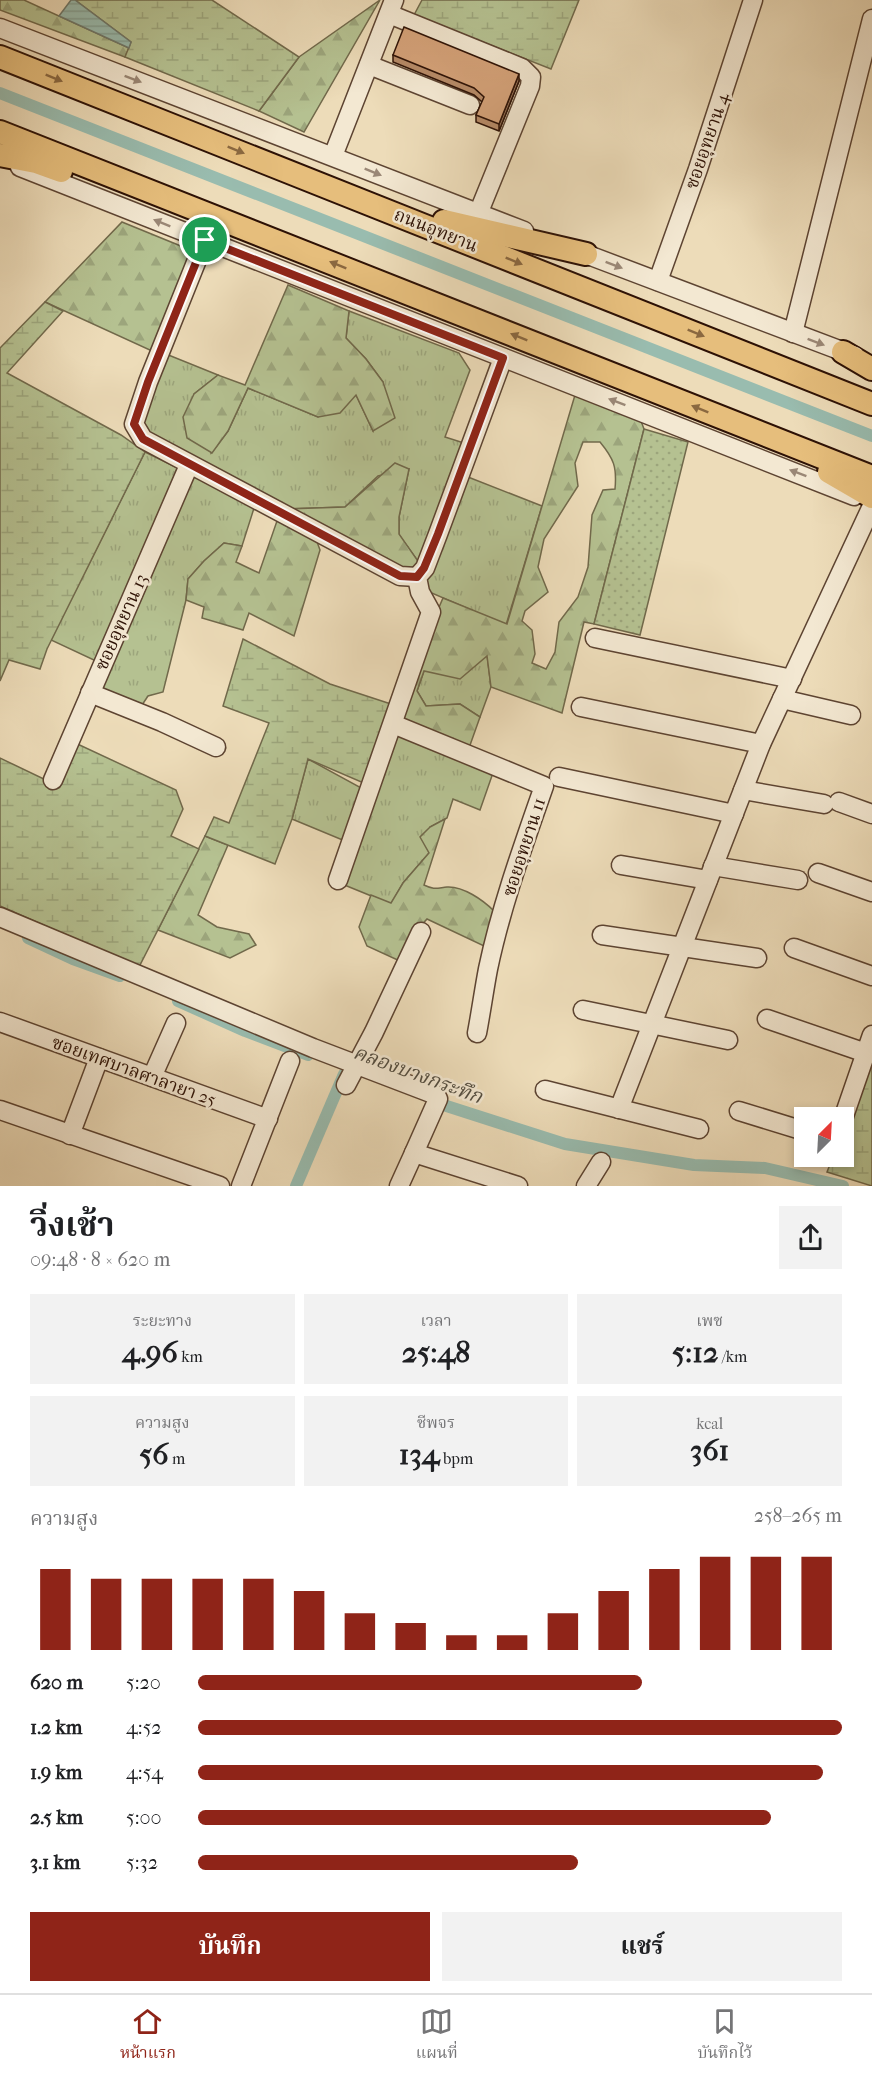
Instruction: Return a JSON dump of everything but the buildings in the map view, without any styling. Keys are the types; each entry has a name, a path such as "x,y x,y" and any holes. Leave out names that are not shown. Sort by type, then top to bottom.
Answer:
{"main road":[{"name":"ถนนอุทยาน","path":"0,57 872,404"},
{"path":"0,132 872,477"},
{"path":"0,155 36,162 72,175 132,189 195,209"},
{"path":"344,194 437,220 586,254"},
{"path":"843,352 872,369"},
{"path":"743,426 827,470 872,497"}],"street":[{"name":"ซอยอุทยาน 4","path":"658,281 698,169 753,0"},
{"path":"333,156 392,7 522,68 531,77 530,86 478,214"},
{"path":"793,333 872,19"},
{"name":"ถนนอุทยาน","path":"0,28 478,214 872,363"},
{"path":"369,65 470,105"},
{"path":"0,160 872,505 761,744 619,1109"},
{"path":"205,240 148,382 134,424 143,439 400,576 417,577"},
{"path":"338,880 431,612 420,592 417,577 424,568 435,542 503,358"},
{"name":"ซอยอุทยาน 13","path":"53,780 189,465"},
{"path":"595,638 792,679"},
{"path":"90,693 216,747"},
{"path":"782,699 851,715"},
{"path":"581,707 761,744"},
{"name":"ซอยอุทยาน 11","path":"393,724 544,786 519,854 496,934 477,1033"},
{"path":"559,777 734,814"},
{"path":"743,790 832,803 872,814"},
{"path":"621,865 798,880"},
{"path":"818,873 872,892"},
{"path":"0,917 355,1066 436,1095 436,1102 399,1186"},
{"path":"346,1085 374,1032 421,932"},
{"path":"602,935 757,958"},
{"path":"794,948 872,976"},
{"path":"583,1010 728,1040"},
{"path":"767,1018 866,1053"},
{"name":"ซอยเทศบาลศาลายา 25","path":"0,1023 268,1119"},
{"path":"152,1077 176,1023"},
{"path":"847,1107 872,1035"},
{"path":"70,1135 99,1058"},
{"path":"241,1186 290,1061"},
{"path":"545,1090 699,1129"},
{"path":"0,1110 220,1186"},
{"path":"739,1111 794,1128"},
{"path":"414,1153 518,1186"},
{"path":"586,1186 601,1162"}],"green space":[{"path":"0,0 24,0 129,48 125,57 0,10"},
{"path":"75,0 212,0 299,57 259,111 125,57 131,42"},
{"path":"380,0 304,132 259,111 299,57"},
{"path":"422,0 579,0 551,69 414,15"},
{"path":"122,222 193,251 152,351 45,302"},
{"path":"288,285 349,311 346,338 383,382 395,418 373,431 356,395 340,413 318,417 248,388 228,431 212,453 187,438 183,417 194,394 218,375 245,385"},
{"path":"45,302 63,311 7,373 121,435 145,452 47,649 40,669 9,660 0,681 0,348"},
{"path":"349,311 459,353 470,370 445,437 467,444 420,564 399,535 399,517 409,469 378,476 345,507 286,509 144,431 139,421 166,354 218,375 194,394 211,453 228,431 248,388 318,417 356,395 373,431 383,382 346,338"},
{"path":"575,395 641,421 644,429 594,624 584,622 562,713 491,687 487,656 460,679 424,671 417,691 426,706 460,704 480,717 469,748 400,720 418,656 443,598 507,624","holes":["583,442 600,442 614,464 615,489 603,490 592,515 588,567 578,597 559,622 555,652 546,669 532,663 535,654 532,630 522,621 525,611 548,592 538,567 544,539 578,486 575,463"]},
{"path":"644,429 688,442 640,635 594,624"},
{"path":"145,452 182,470 96,661 51,640"},
{"path":"395,463 409,469 399,517 399,534 420,564 408,573 286,509 345,507"},
{"path":"194,477 255,505 242,546 224,543 188,579 186,600 163,692 148,696 142,705 97,689 185,487"},
{"path":"468,477 542,506 506,625 427,591 424,583"},
{"path":"278,518 316,539 320,550 294,636 249,613 243,630 202,618 204,607 186,600 188,579 224,543 242,546 236,562 259,573"},
{"path":"243,639 330,684 394,705 366,784 308,759 292,819 275,864 205,836 214,817 229,823 269,723 223,706"},
{"path":"487,655 491,687 480,717 460,704 426,706 417,691 424,671"},
{"path":"393,734 494,770 480,810 453,799 447,818 430,827 429,853 403,883 391,904 342,884"},
{"path":"71,741 176,790 183,809 171,836 199,849 139,967 0,906 0,758 50,782"},
{"path":"308,759 365,790 345,841 292,819"},
{"path":"445,819 424,885 433,888 453,887 466,891 479,898 494,911 484,946 427,919 417,930 402,962 367,946 359,927 371,895 391,903 403,883 429,853 420,837 430,827"},
{"path":"205,836 228,845 198,915 217,927 249,934 256,945 230,958 158,930"},
{"path":"872,1048 872,1186 827,1172 829,1167 854,1167 854,1107 851,1107"}],"shaded area":[{"path":"71,0 75,0 131,42 129,48 59,16"}],"waterway":[{"path":"0,93 872,436"},
{"name":"คลองบางกระทึก","path":"28,938 73,959 120,976"},
{"name":"คลองบางกระทึก","path":"178,1001 245,1031 308,1055"},
{"path":"296,1186 344,1074"},
{"name":"คลองบางกระทึก","path":"431,1101 565,1144 694,1165 765,1168 843,1186"}],"route":[{"path":"205,240 503,358 438,534 424,568 417,577 400,576 189,465 143,439 138,433 134,424 148,382 205,240"}]}
